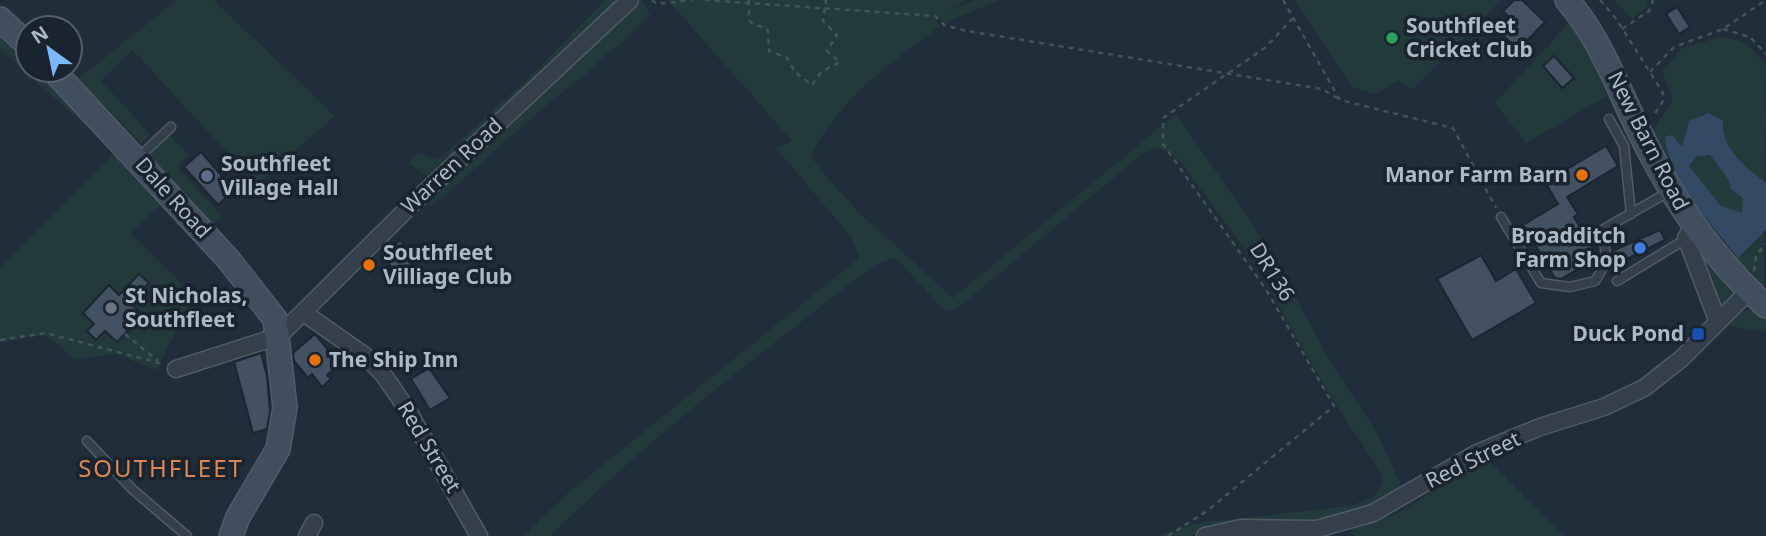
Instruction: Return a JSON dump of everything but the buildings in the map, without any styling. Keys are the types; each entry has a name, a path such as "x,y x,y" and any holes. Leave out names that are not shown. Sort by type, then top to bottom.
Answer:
{"street":[{"name":"Warren Road","path":"279,336 409,207 630,0"},
{"name":"New Barn Road","path":"1567,0 1582,18 1605,57 1689,232 1758,299"},
{"path":"0,19 14,32"},
{"name":"Dale Road","path":"67,84 138,158 247,281 272,314 279,336 285,407 278,449 238,517 231,536"},
{"path":"1689,232 1718,322"},
{"name":"Red Street","path":"1205,536 1241,528 1317,529 1373,513 1477,453 1631,396 1666,373 1718,322 1758,299"},
{"name":"Red Street","path":"304,313 364,355 386,378 480,536"},
{"path":"176,369 279,336"}],"lane":[{"path":"1609,119 1624,146 1631,214"},
{"path":"138,158 171,127"},
{"path":"1501,217 1541,283 1570,287 1595,281 1607,261 1602,230 1670,191"},
{"path":"1617,281 1689,232"},
{"path":"87,441 132,489 187,536"},
{"path":"173,536 175,525"}],"path":[{"path":"652,0 657,4 692,0"},
{"path":"705,0 750,1 935,16 941,24 959,30 1322,89 1340,100 1454,128 1501,217"},
{"path":"750,1 751,25 769,32 769,51 787,58 795,72 811,85 823,70 836,66 839,62 827,51 837,36 825,24 826,0"},
{"path":"1283,0 1340,100"},
{"path":"1601,0 1650,72 1664,99 1657,113 1640,133"},
{"path":"1622,29 1649,11 1654,4 1653,0"},
{"path":"1650,72 1674,47 1723,29 1766,0"},
{"name":"DR136","path":"1168,536 1207,512 1334,406 1265,288 1163,144 1163,118 1266,47 1293,18"},
{"path":"1723,29 1750,37 1766,54"},
{"path":"1758,299 1756,255 1766,244"},
{"path":"0,340 46,333 161,363 125,334"}],"green space":[{"path":"177,0 214,0 335,116 257,184 132,50 101,81 150,134 141,143 83,84 84,74"},
{"path":"605,0 627,0 431,180 409,163 418,153 438,160 531,76"},
{"path":"638,0 644,2 650,15 620,45 603,56 596,66 544,107 434,205 416,206"},
{"path":"668,0 967,0 948,11 974,0 1000,0 944,23 939,17 934,20 941,26 868,83 837,117 811,155 820,170 863,216 953,298 1176,114 1267,245 1333,366 1376,431 1404,491 1360,518 1204,532 1191,536 1156,536 1196,523 1350,506 1375,496 1382,482 1379,470 1329,394 1253,261 1184,166 1171,153 1157,148 1142,154 958,308 949,311 942,308 898,260 890,259 873,266 667,430 551,536 524,536 569,492 859,258 851,237 776,148 792,141"},
{"name":"Southfleet Cricket Club","path":"1295,0 1501,0 1412,90 1399,81 1375,94 1352,87"},
{"path":"1614,0 1648,1 1647,7 1632,19"},
{"path":"1574,17 1607,96 1526,143 1495,103"},
{"path":"0,30 14,45 14,62 0,49"},
{"path":"1724,36 1747,44 1766,65 1764,287 1703,222 1649,136 1673,100 1662,71 1682,48"},
{"path":"39,84 50,84 115,152"},
{"path":"169,134 189,155 177,167 221,215 210,226 146,155"},
{"path":"115,152 167,199 130,233 194,296 156,370 116,354 75,359 45,335 0,342 0,267","holes":["109,286 143,316 118,342 105,331 96,340 87,331 94,324 83,313"]},
{"path":"1691,239 1735,290 1732,299 1720,310"},
{"path":"1756,310 1766,318 1766,332 1729,326 1743,311"},
{"path":"1485,456 1564,536 1354,536 1352,529 1403,511"}],"water":[{"path":"1709,113 1723,121 1723,131 1730,149 1766,183 1766,230 1738,258 1693,201 1668,154 1665,137 1672,135 1682,147 1689,121","holes":["1710,155 1729,180 1731,189 1743,198 1742,213 1721,206 1689,166 1697,156"]}],"place":[{"name":"Southfleet Cricket Club","path":"1392,38"},
{"name":"Manor Farm Barn","path":"1582,175"},
{"name":"Southfleet Village Hall","path":"207,176"},
{"name":"Broadditch Farm Shop","path":"1640,248"},
{"name":"Southfleet Villiage Club","path":"369,265"},
{"name":"St Nicholas, Southfleet","path":"111,308"},
{"name":"Duck Pond","path":"1698,334"},
{"name":"The Ship Inn","path":"315,360"}],"district":[{"name":"SOUTHFLEET","path":"161,469"}]}
